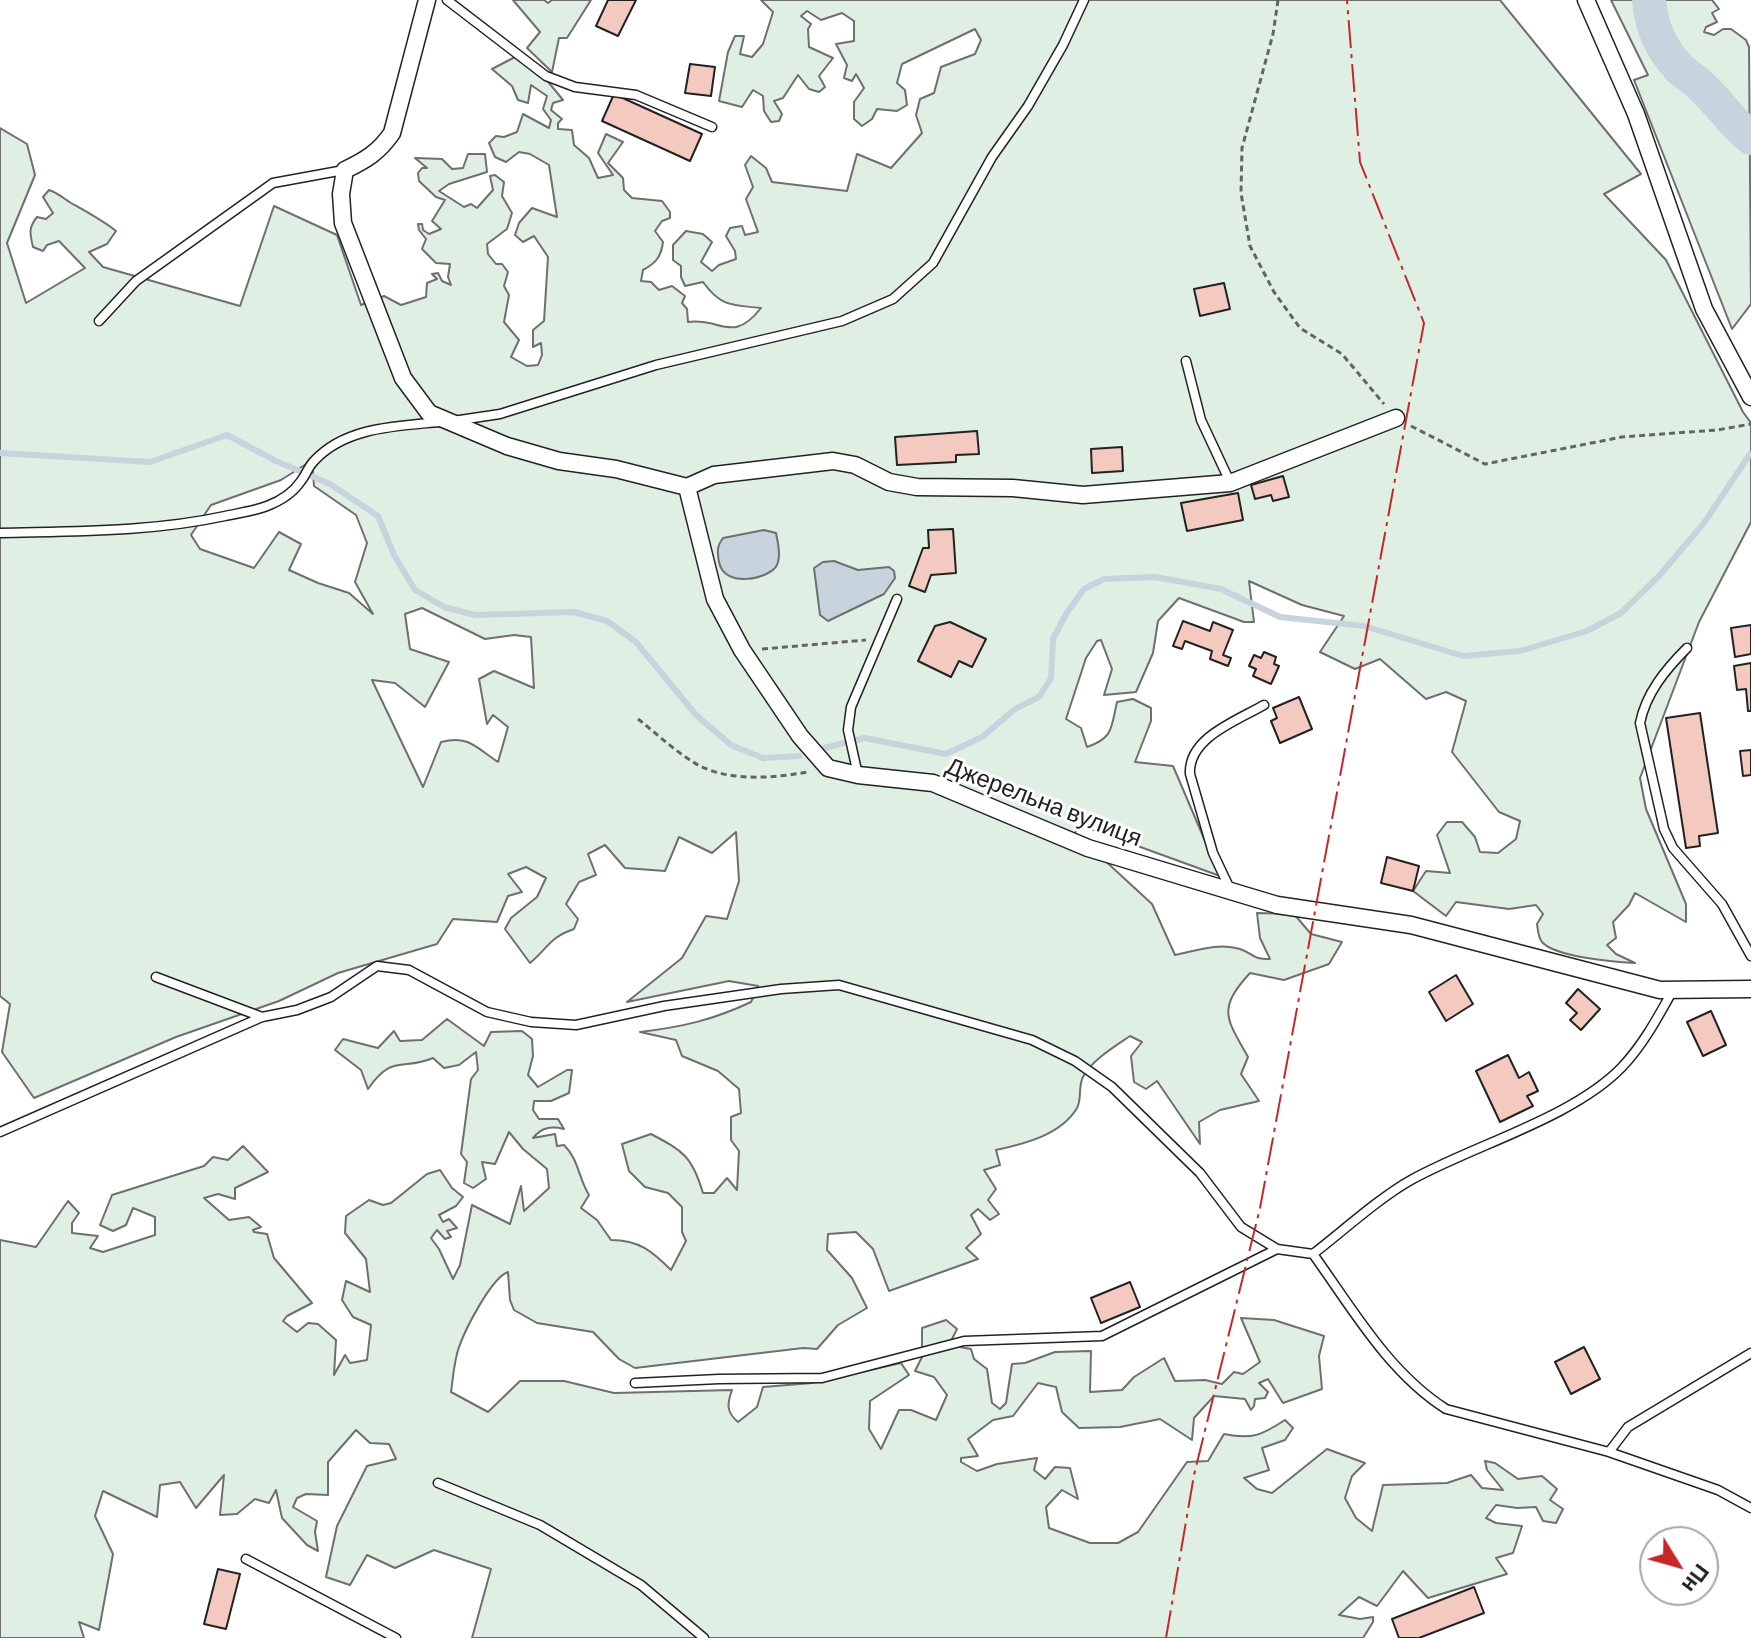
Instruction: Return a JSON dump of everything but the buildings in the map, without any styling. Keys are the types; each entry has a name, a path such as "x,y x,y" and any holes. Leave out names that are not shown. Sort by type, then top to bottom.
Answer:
{"street":[{"path":"427,0 392,133 368,159 345,170 341,194 343,223 403,378 429,413 507,446 559,461 616,469 687,487 714,475 833,461 855,465 889,482 917,487 1013,488 1083,495 1230,483 1396,418"},
{"path":"1586,0 1636,114 1704,309 1751,397"},
{"path":"687,487 715,599 742,650 800,736 828,768"},
{"name":"Джерельна вулиця","path":"828,768 858,775 933,783 1088,848 1232,894 1277,905 1411,925 1660,990 1751,989"}],"lane":[{"path":"447,0 546,76 575,87 636,95 712,127"},
{"path":"0,533 113,530 193,523 264,507 284,499 329,447 358,434 397,426 500,414 656,365 842,321 893,299 933,263 992,157 1028,106 1063,45 1084,0"},
{"path":"99,321 136,281 273,183 345,170"},
{"path":"1186,361 1201,420 1230,483"},
{"path":"858,775 848,730 851,707 897,599"},
{"path":"1687,648 1670,664 1652,691 1642,709 1640,723 1664,829 1673,848 1722,904 1751,956"},
{"path":"1232,894 1213,853 1189,761 1194,751 1210,737 1264,705"},
{"path":"0,1132 262,1017 297,1010 331,997 377,966 409,970 487,1012 531,1022 576,1025 664,1006 781,989 839,985 1032,1040 1075,1061 1112,1087 1200,1173 1241,1227 1277,1249 1313,1254 1410,1181 1559,1110 1603,1083 1621,1068 1643,1042 1674,990"},
{"path":"156,977 262,1017"},
{"path":"635,1383 822,1378 964,1341 1102,1336 1277,1249"},
{"path":"1313,1254 1384,1352 1426,1396 1446,1409 1609,1452 1718,1490 1751,1508"},
{"path":"1609,1452 1628,1427 1751,1353"},
{"path":"438,1483 540,1525 641,1585 704,1638"},
{"path":"246,1559 396,1638"}],"path":[{"path":"1278,0 1273,34 1242,148 1241,193 1250,246 1274,292 1300,328 1342,354 1396,418 1485,464 1622,437 1717,430 1751,424"},
{"path":"742,650 880,639"},
{"path":"638,719 699,765 733,775 769,779 828,768"}],"green space":[{"path":"513,0 544,0 548,3 552,0 591,0 567,38 559,38 552,72 527,48 540,32"},
{"path":"761,0 1500,0 1641,174 1604,194 1666,260 1751,423 1751,522 1699,622 1640,778 1646,809 1686,904 1686,922 1635,893 1629,905 1613,922 1616,938 1607,945 1616,954 1635,963 1586,958 1549,947 1539,936 1537,924 1543,914 1536,905 1509,909 1456,902 1446,916 1413,891 1426,871 1450,873 1437,835 1447,822 1462,822 1475,837 1480,852 1498,853 1516,839 1520,821 1499,812 1452,752 1466,701 1446,692 1426,699 1380,659 1355,669 1320,652 1344,616 1302,605 1249,581 1254,622 1244,622 1179,598 1158,621 1153,653 1136,692 1104,695 1112,669 1101,640 1097,641 1086,658 1066,719 1081,728 1087,747 1107,735 1117,702 1133,699 1151,708 1151,721 1135,762 1173,766 1220,876 1080,825 1075,833 1152,904 1175,955 1224,946 1270,959 1260,938 1257,913 1294,914 1311,934 1342,942 1329,964 1284,980 1250,973 1233,996 1228,1014 1230,1023 1248,1057 1241,1074 1259,1101 1220,1110 1199,1122 1200,1144 1157,1081 1146,1089 1134,1082 1131,1056 1142,1042 1130,1036 1104,1054 1087,1071 1077,1108 1062,1125 1030,1141 996,1150 1000,1165 984,1170 996,1189 988,1200 999,1214 990,1220 978,1209 971,1215 981,1234 966,1248 978,1259 889,1291 873,1249 856,1232 828,1234 827,1250 852,1278 867,1308 838,1325 817,1349 803,1348 635,1368 619,1359 593,1332 537,1323 514,1310 508,1272 494,1284 467,1329 457,1352 451,1392 488,1412 520,1381 564,1381 614,1393 732,1390 729,1408 738,1422 757,1407 763,1387 812,1383 901,1363 909,1375 870,1401 869,1429 881,1449 899,1410 911,1410 936,1420 947,1395 934,1377 915,1371 922,1357 922,1328 946,1320 957,1329 949,1345 971,1349 974,1359 987,1369 992,1403 1000,1409 1006,1403 1012,1364 1025,1363 1055,1352 1091,1351 1090,1392 1122,1390 1134,1377 1164,1358 1175,1381 1205,1380 1222,1384 1234,1372 1243,1374 1260,1362 1241,1318 1274,1320 1324,1336 1319,1356 1322,1389 1283,1403 1268,1379 1259,1383 1268,1392 1265,1398 1255,1399 1251,1410 1245,1399 1214,1396 1194,1418 1192,1440 1160,1419 1120,1427 1079,1428 1062,1412 1056,1387 1038,1383 1013,1416 993,1420 968,1439 978,1456 961,1458 961,1462 977,1471 997,1464 1037,1458 1034,1470 1045,1479 1055,1467 1070,1468 1078,1499 1062,1490 1046,1507 1049,1528 1090,1543 1118,1543 1138,1532 1187,1462 1208,1461 1224,1434 1256,1435 1285,1420 1293,1428 1285,1440 1262,1448 1269,1470 1244,1478 1257,1489 1272,1493 1327,1449 1365,1463 1352,1476 1345,1498 1356,1518 1372,1531 1383,1485 1447,1483 1471,1475 1482,1488 1503,1490 1487,1470 1485,1461 1495,1463 1518,1479 1542,1476 1557,1489 1550,1500 1563,1509 1556,1523 1543,1521 1536,1507 1496,1505 1486,1518 1496,1523 1522,1526 1513,1553 1496,1558 1507,1574 1428,1598 1403,1571 1377,1606 1359,1597 1339,1615 1360,1619 1373,1617 1363,1638 472,1638 491,1569 434,1550 395,1568 367,1555 350,1585 326,1577 337,1526 367,1466 396,1459 389,1444 370,1443 356,1430 328,1462 328,1495 306,1494 297,1498 293,1507 317,1521 318,1551 307,1545 282,1518 276,1490 269,1503 255,1499 237,1514 220,1515 224,1475 196,1508 180,1482 160,1485 157,1517 103,1491 95,1516 113,1554 99,1630 79,1622 84,1638 0,1638 0,1240 36,1247 68,1201 79,1213 72,1223 72,1233 98,1236 90,1248 103,1252 155,1235 155,1217 133,1208 126,1225 113,1231 100,1225 112,1195 204,1166 213,1157 228,1160 243,1146 268,1172 235,1188 235,1199 218,1194 204,1198 229,1220 249,1217 261,1227 254,1232 267,1234 274,1258 312,1303 283,1321 297,1332 308,1323 318,1324 336,1340 334,1375 345,1355 350,1363 367,1360 371,1325 353,1317 342,1300 346,1281 370,1292 366,1259 345,1233 346,1216 369,1200 383,1205 391,1203 427,1174 440,1170 452,1188 463,1197 456,1206 439,1215 443,1222 449,1219 457,1228 447,1231 451,1237 445,1239 437,1230 431,1238 453,1279 460,1265 472,1205 510,1224 521,1186 524,1211 549,1188 547,1169 523,1149 509,1132 495,1164 482,1162 486,1179 473,1188 464,1183 467,1162 461,1154 471,1079 478,1070 476,1052 459,1065 444,1068 433,1058 392,1067 384,1071 368,1089 361,1070 335,1050 343,1039 378,1048 394,1031 400,1041 422,1040 447,1019 484,1046 491,1032 522,1031 532,1039 533,1056 528,1075 538,1087 572,1070 569,1093 551,1101 534,1101 533,1110 539,1119 558,1119 564,1129 547,1128 533,1138 555,1134 557,1146 564,1145 569,1151 589,1195 581,1208 597,1220 611,1240 630,1242 644,1248 671,1270 686,1241 682,1232 682,1207 668,1193 645,1187 629,1171 622,1144 651,1134 685,1156 695,1171 703,1193 714,1193 727,1178 737,1190 739,1151 731,1140 731,1117 741,1113 739,1089 718,1071 682,1056 676,1040 640,1032 724,1014 751,1002 758,986 729,981 627,1002 682,958 706,916 727,919 739,881 736,832 712,853 679,837 665,871 625,868 605,845 588,854 596,875 579,882 566,904 578,919 574,929 554,939 530,963 505,929 511,918 537,897 546,878 526,867 508,874 522,892 508,896 497,922 453,919 437,944 338,973 279,1001 176,1037 34,1098 2,1052 10,1004 0,996 0,128 27,144 35,175 7,243 26,303 85,268 59,241 47,245 43,251 33,247 32,224 37,217 46,219 53,213 43,197 49,190 116,231 107,244 89,252 103,267 240,306 274,206 337,235 361,305 384,296 401,305 426,297 427,283 437,279 432,274 438,273 442,281 451,285 448,277 450,264 436,263 422,249 426,239 418,224 422,224 423,230 429,234 441,229 432,221 445,200 436,197 419,181 418,173 422,168 427,168 415,158 442,159 452,169 463,168 468,154 485,154 487,172 449,184 439,191 464,207 471,204 477,208 493,190 490,176 495,175 504,182 502,196 512,213 507,229 487,244 488,254 508,272 504,286 509,295 504,322 519,340 511,357 527,366 538,365 542,355 541,343 533,347 533,330 544,321 548,257 534,236 523,242 515,235 519,223 532,208 557,217 549,165 530,154 519,152 506,162 495,157 489,143 496,136 504,137 517,132 523,114 549,128 551,120 543,109 547,96 531,85 528,103 518,100 512,86 492,69 517,56 545,78 563,100 553,103 551,110 562,119 558,129 572,130 574,145 589,158 598,178 613,175 598,153 606,134 623,142 608,163 623,178 624,190 632,198 662,201 670,212 670,218 662,221 655,231 663,242 661,252 655,262 643,270 641,281 651,282 659,290 672,286 685,296 682,303 687,309 688,322 734,327 751,319 761,308 728,303 703,282 685,286 681,266 673,260 673,245 686,231 703,234 712,242 701,262 712,271 736,259 726,236 730,228 742,226 745,235 758,232 746,199 753,187 745,165 751,156 766,168 772,182 847,191 857,154 891,168 922,133 916,115 920,99 934,93 941,67 975,54 981,40 975,29 902,64 897,83 905,90 907,105 897,111 877,109 872,119 862,126 854,119 854,102 864,88 856,74 852,81 844,78 847,65 836,44 854,41 854,21 842,13 821,20 807,11 801,16 811,24 808,29 809,47 833,58 819,76 825,87 819,92 809,89 798,75 783,98 774,101 782,114 779,121 771,122 764,111 763,96 753,90 742,107 719,101 728,52 735,36 744,36 740,54 752,57 763,44 773,12","holes":["335,446 312,463 314,486 356,515 367,543 355,582 373,614 349,593 289,570 301,544 279,532 254,568 200,549 191,535 211,505 281,480","422,608 485,639 514,635 531,637 534,688 494,671 479,679 487,724 493,715 508,727 498,762 466,742 441,742 423,787 372,680 395,683 425,707 449,662 410,649 405,614"]},
{"path":"1611,0 1712,0 1719,9 1712,13 1717,22 1706,27 1704,32 1714,35 1723,29 1731,29 1746,40 1749,47 1751,304 1732,329 1634,80 1648,75"}],"shaded area":[{"path":"764,530 776,533 779,549 777,565 757,577 738,579 729,576 719,562 718,552 723,538"},
{"path":"834,561 858,570 889,567 894,571 895,578 884,594 828,621 820,615 814,568 823,562"}],"waterway":[{"path":"1649,0 1658,37 1667,53 1751,138"},
{"path":"0,453 150,462 227,435 276,461 330,484 378,516 394,555 415,590 444,607 475,615 574,612 607,621 636,642 696,715 731,745 763,758 799,756"},
{"path":"824,748 865,738 946,754 982,737 1015,709 1039,697 1051,678 1053,639 1066,614 1084,589 1104,579 1155,577 1221,589 1280,617 1364,626 1463,656 1520,651 1587,631 1621,613 1658,577 1704,523 1750,454"}],"power":[{"path":"1166,1638 1194,1475 1260,1208 1424,323 1360,162 1347,0"}]}
